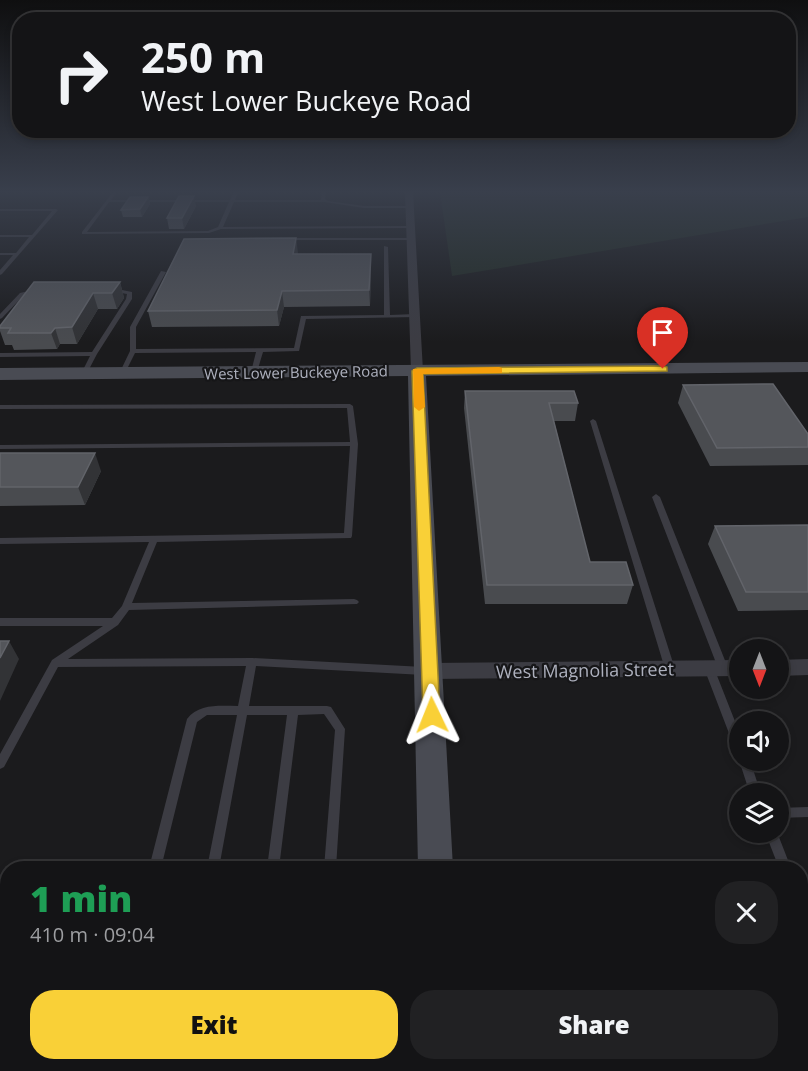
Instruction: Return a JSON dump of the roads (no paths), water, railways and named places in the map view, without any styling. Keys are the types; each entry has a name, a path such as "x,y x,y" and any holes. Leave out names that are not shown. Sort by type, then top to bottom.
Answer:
{"main road":[{"name":"West Lower Buckeye Road","path":"0,374 808,368"},
{"path":"417,371 436,861"}],"street":[{"path":"411,242 417,371"},
{"path":"789,668 808,667"},
{"name":"West Magnolia Street","path":"430,671 724,668"}],"lane":[{"path":"0,273 27,242"},
{"path":"386,247 387,316"},
{"path":"0,254 17,254"},
{"path":"122,374 133,351 133,327 164,272"},
{"path":"84,374 129,299 130,293 106,289"},
{"path":"0,317 22,294 41,291"},
{"path":"133,351 297,350 303,317 415,316"},
{"path":"254,372 260,350"},
{"path":"0,355 94,354"},
{"path":"0,407 350,406 354,444 348,537 0,541"},
{"path":"593,421 670,669"},
{"path":"0,447 354,444"},
{"path":"656,497 724,668 732,711"},
{"path":"1,760 55,663 115,622 126,607 153,541"},
{"path":"126,607 354,602"},
{"path":"0,622 115,622"},
{"path":"55,663 252,662 430,671"},
{"path":"214,861 252,662"},
{"path":"274,861 293,710"},
{"path":"157,861 192,719 205,711 293,710 327,710 340,729 331,861"},
{"path":"789,813 808,812"},
{"path":"775,843 782,861"}]}
